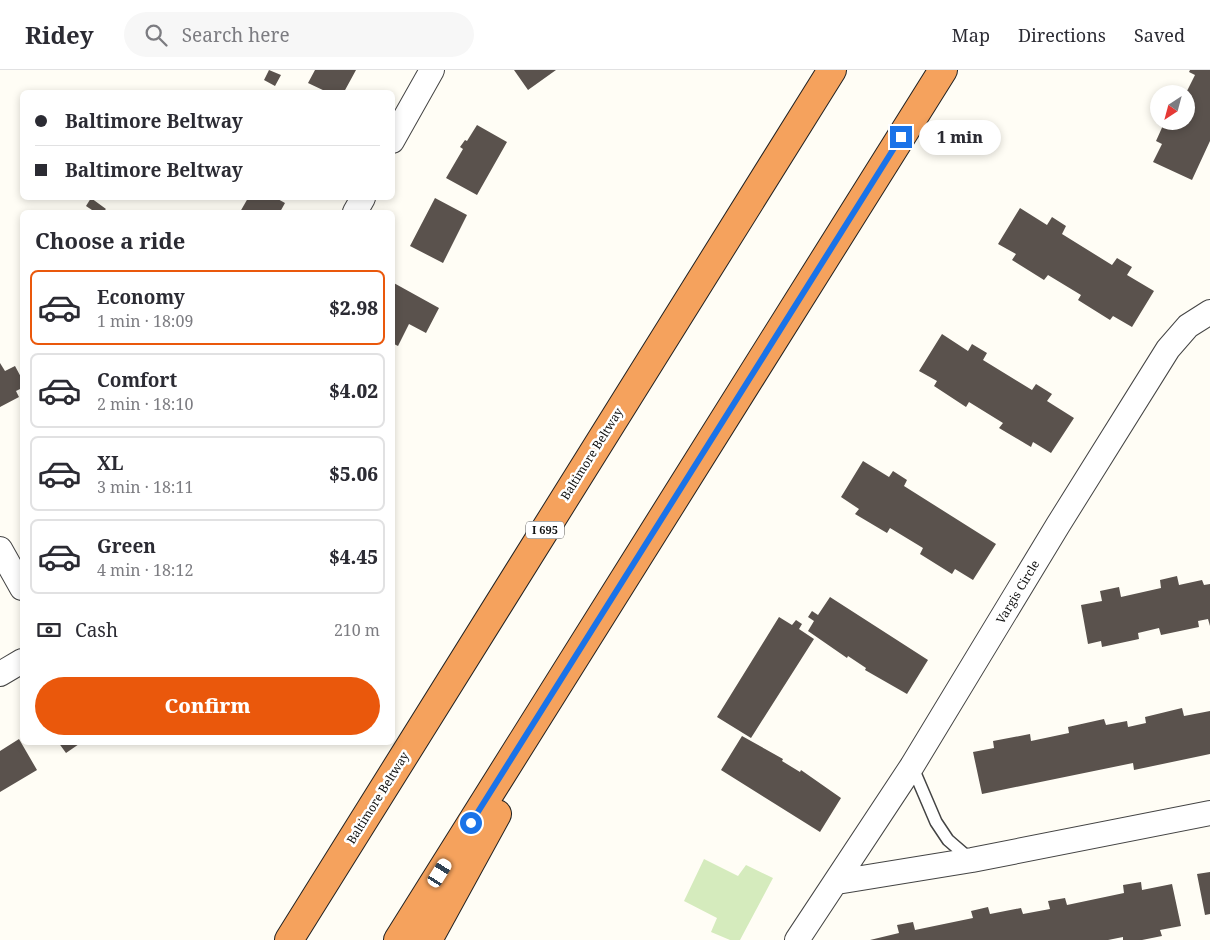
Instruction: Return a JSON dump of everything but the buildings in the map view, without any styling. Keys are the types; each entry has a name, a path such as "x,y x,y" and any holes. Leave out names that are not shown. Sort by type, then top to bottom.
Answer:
{"highway":[{"name":"Baltimore Beltway","path":"290,940 832,70"},
{"path":"398,940 943,70"},
{"path":"428,940 638,556"},
{"path":"272,940 442,695"}],"street":[{"path":"395,136 432,70"},
{"name":"Vargis Circle","path":"797,940 838,882 912,766 1058,525 1168,349 1188,326 1210,312"},
{"path":"0,549 20,584"},
{"path":"0,674 20,661"},
{"path":"838,882 972,860 1210,813"}],"lane":[{"path":"912,766 936,822 948,840 972,860"}],"green space":[{"path":"704,859 738,876 746,865 773,878 740,940 730,940 711,932 717,918 684,901"}],"route":[{"path":"471,823 901,137"}]}
